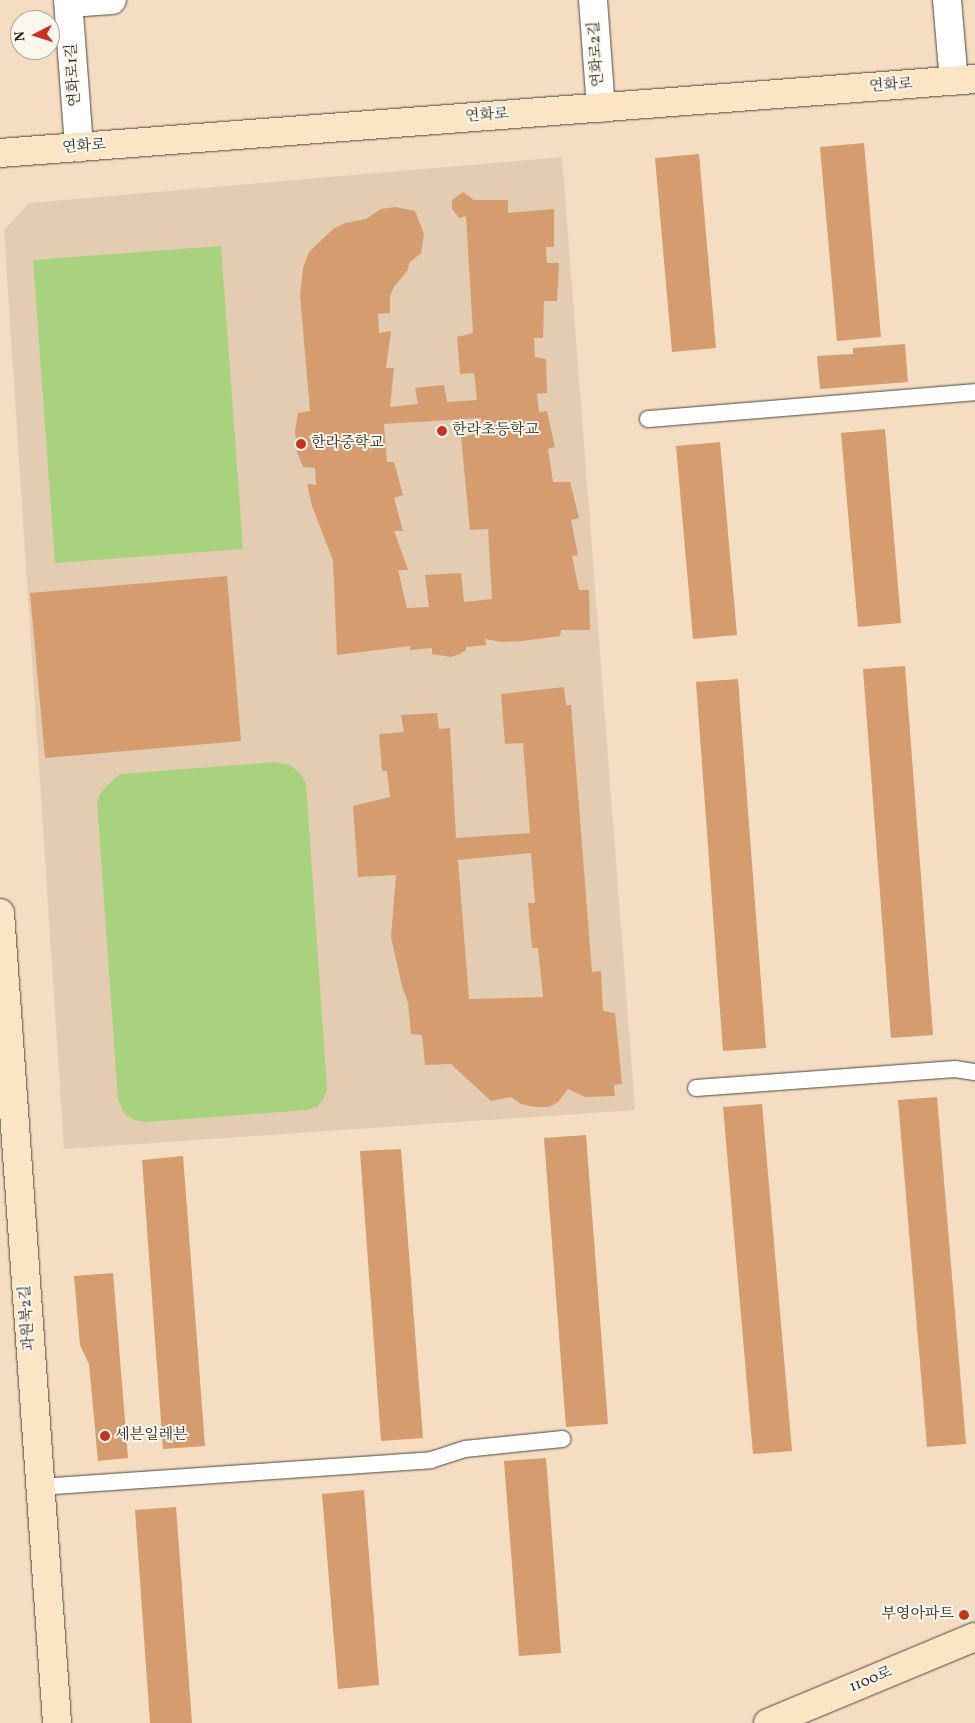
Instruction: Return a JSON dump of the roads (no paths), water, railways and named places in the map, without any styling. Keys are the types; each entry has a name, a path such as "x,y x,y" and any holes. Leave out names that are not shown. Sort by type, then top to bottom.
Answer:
{"main road":[{"name":"연화로","path":"0,153 965,80"},
{"name":"과원북2길","path":"0,912 7,1105 57,1723"},
{"name":"1100로","path":"768,1723 975,1637"}],"street":[{"name":"연화로1길","path":"79,148 68,2 112,0"},
{"name":"연화로2길","path":"593,0 601,108"},
{"path":"947,0 965,80"}],"lane":[{"path":"648,419 975,392"},
{"path":"696,1088 955,1069 975,1072"},
{"path":"39,1487 431,1460 465,1449 562,1439"}],"place":[{"name":"한라초등학교","path":"442,431"},
{"name":"한라중학교","path":"301,444"},
{"name":"세븐일레븐","path":"105,1436"},
{"name":"부영아파트","path":"964,1615"}]}
